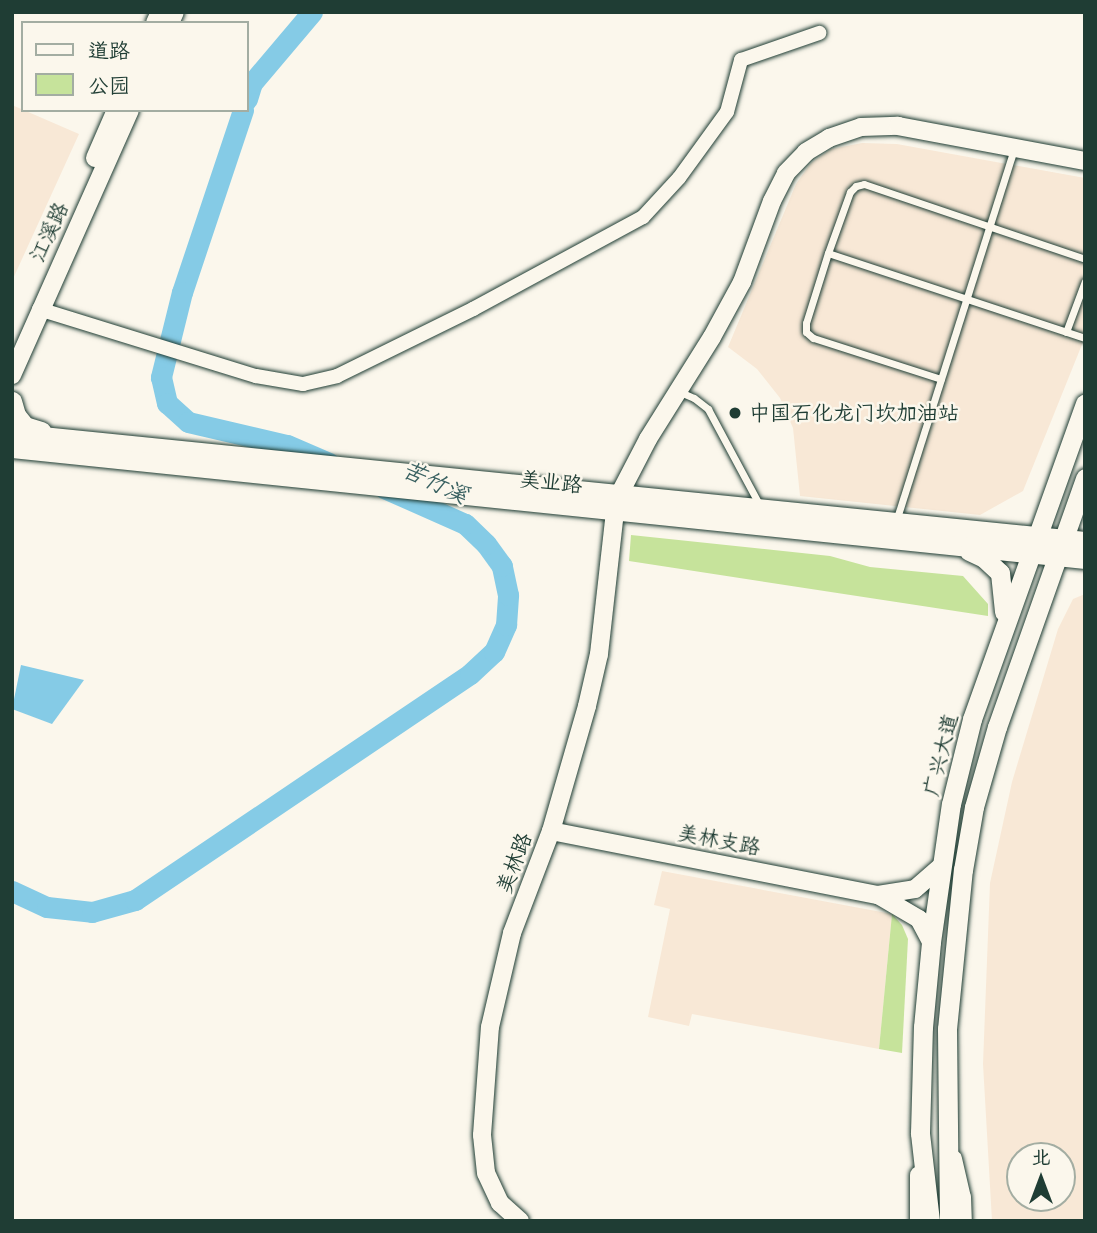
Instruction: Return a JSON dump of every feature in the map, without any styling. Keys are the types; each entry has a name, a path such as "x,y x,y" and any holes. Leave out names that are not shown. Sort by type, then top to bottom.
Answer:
{"main road":[{"path":"12,401 16,415 26,426 52,435"},
{"name":"广兴大道","path":"940,1217 920,1133 923,1027 931,942 951,804 972,719 1085,404"},
{"name":"美业路","path":"12,433 52,435 74,446"},
{"name":"美业路","path":"12,449 74,446 617,503 941,544 1034,544"},
{"name":"广兴大道","path":"940,1217 947,1132 947,1029 962,870 978,794 1024,649 1085,478"},
{"name":"美业路","path":"617,503 762,508 896,521 1059,547 1085,559"},
{"name":"美业路","path":"1059,547 1085,541"},
{"path":"941,544 978,554 1000,573 1004,593 1002,635"},
{"path":"1002,635 1011,630 1017,631 1023,639 1024,649"}],"street":[{"path":"39,309 256,376 303,384 337,376 473,309 643,217 679,178 727,112 741,60 819,33"},
{"name":"江溪路","path":"12,344 115,112"},
{"name":"江溪路","path":"12,375 39,309 129,112"},
{"path":"617,503 648,439 742,282 772,201 786,173 806,152 829,138 861,127 898,126 1085,161"},
{"name":"美林路","path":"520,1221 500,1203 486,1173 482,1135 490,1027 512,933 551,831 587,706 599,654 617,503"},
{"path":"1059,547 1085,534"},
{"name":"美林支路","path":"551,831 878,895"},
{"path":"878,895 915,889 941,866"},
{"path":"878,895 919,919 931,942"}],"lane":[{"path":"896,521 1015,148"},
{"path":"941,379 813,338 806,332 806,323 828,253 850,192 856,186 864,184 1085,260"},
{"path":"828,253 1085,338"},
{"path":"1066,332 1085,281"},
{"path":"678,390 702,402 708,409 762,508"}],"shaded area":[{"path":"12,105 21,109 21,112 28,112 79,134 12,281"},
{"path":"862,143 897,144 1085,178 1085,337 1023,491 980,515 800,496 793,428 780,398 757,369 728,347 796,184 811,163 831,149"},
{"path":"1085,594 1085,1221 992,1221 983,1064 990,883 1012,782 1058,629 1073,599"},
{"path":"662,871 892,914 879,1049 692,1014 689,1026 648,1017 670,909 654,905"}],"green space":[{"path":"631,535 830,556 870,567 963,576 988,604 988,616 629,561"},
{"path":"892,914 902,925 908,939 902,1053 879,1049"}],"water":[{"path":"21,665 84,680 52,724 12,709"}],"waterway":[{"name":"苦竹溪","path":"248,96 252,83 312,12"},
{"name":"苦竹溪","path":"242,112 182,292 161,377 167,403 188,422 287,445 329,463"},
{"name":"苦竹溪","path":"12,891 47,907 92,912 135,900 470,674 494,652 506,625 508,595 502,566 486,544 465,524 384,488"}],"place":[{"name":"中国石化龙门坎加油站","path":"735,413"}]}
